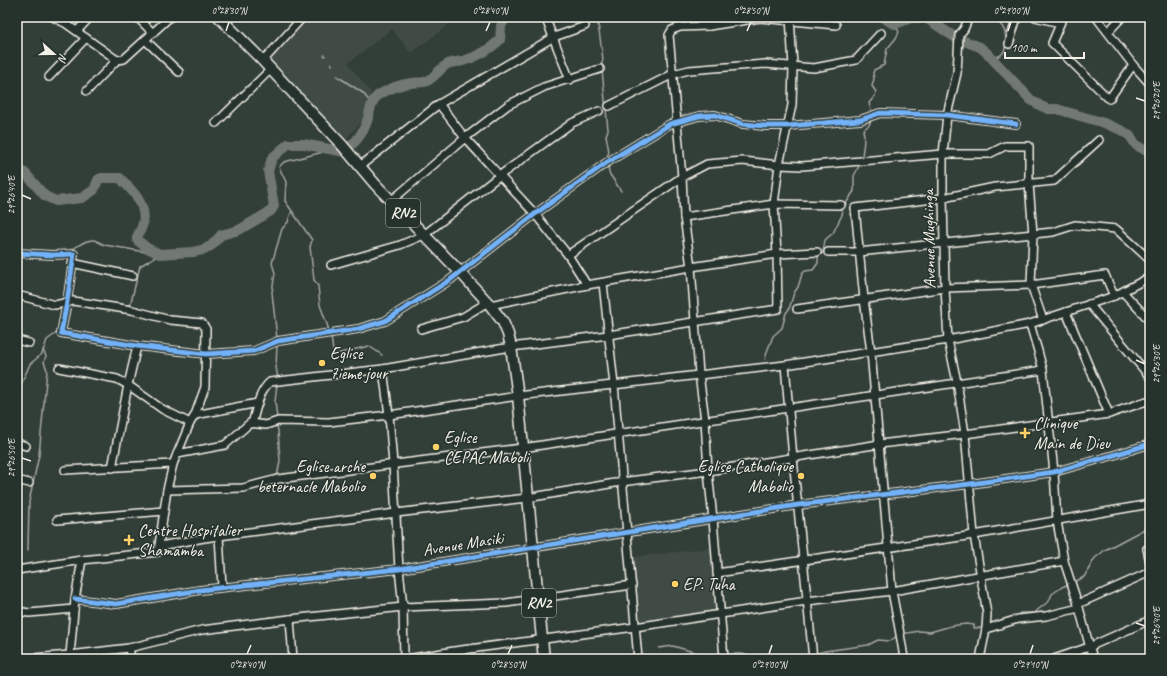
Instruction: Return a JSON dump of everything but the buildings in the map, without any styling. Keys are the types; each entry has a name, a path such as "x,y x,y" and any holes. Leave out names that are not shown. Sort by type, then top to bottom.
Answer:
{"highway":[{"name":"RN2","path":"219,17 263,61 345,149 359,167 460,272 503,322 511,347 518,396 544,659"}],"street":[{"path":"53,17 77,31 117,60"},
{"path":"77,31 90,17"},
{"path":"136,17 153,33"},
{"path":"87,90 117,60 124,59 170,17"},
{"path":"263,61 303,17"},
{"path":"546,17 570,80"},
{"path":"710,26 711,17"},
{"name":"Avenue Mughinga","path":"969,17 964,29 959,35 957,73 950,96 947,115 943,154 943,198 948,340 957,382 965,434 974,536 987,614 980,659"},
{"path":"1009,44 1017,17"},
{"path":"1035,17 1061,20 1052,43 1109,99 1133,65"},
{"path":"1096,17 1133,65 1150,84"},
{"path":"1108,32 1122,17"},
{"path":"724,656 714,519 708,471 705,420 699,374 684,216 682,177 669,35 672,30 680,26 710,26 760,18 791,19 836,25"},
{"path":"252,424 265,386 270,382 383,369 511,347 608,335 778,309 774,204 779,165 792,105 793,66 791,19"},
{"path":"359,167 439,104 554,37 585,26"},
{"path":"610,106 673,74 689,70 757,64 814,68 856,60 881,33"},
{"path":"49,77 86,38"},
{"path":"145,40 179,72"},
{"path":"391,201 465,138 508,105 544,87 570,80 600,69"},
{"path":"216,123 271,70"},
{"path":"439,104 465,138 535,214 568,255 587,285"},
{"path":"331,265 400,245 424,235 499,176 572,123 599,111"},
{"path":"17,253 53,255 74,254 61,333 137,346 206,354 254,350 277,342 358,329 385,321 450,280 535,214 608,162 677,121 699,116 715,115 744,124 788,126 860,120 880,113 947,115 1016,124"},
{"path":"904,659 892,591 880,444 871,352 858,252 855,208 943,198 995,187 1054,181 1099,140"},
{"path":"568,255 682,177 708,164 744,161 802,166 943,154 989,154 1005,146 1029,146 1029,184 1033,234 1031,285 1043,320"},
{"path":"684,216 774,204 841,205"},
{"path":"828,252 858,252 1053,232 1075,225 1116,229 1150,260"},
{"path":"421,329 463,317 489,304 690,267 777,254 817,252"},
{"path":"72,262 133,276"},
{"path":"796,309 945,288 1031,285 1105,274 1114,296"},
{"path":"177,454 225,445 250,423 266,425 277,421 329,422 389,415 518,396 785,365 948,340 1030,324 1043,320 1114,296 1150,277"},
{"path":"602,283 614,385 638,659"},
{"path":"1122,292 1150,321"},
{"path":"17,295 55,305 73,301 132,310 170,320 202,323 206,329 205,387 195,415 190,423 173,464 167,490 158,552 82,560 17,570"},
{"path":"1089,304 1150,377"},
{"path":"1066,312 1109,414"},
{"path":"1030,324 1042,370 1054,472 1057,521 1064,561 1079,606 1093,659"},
{"path":"17,340 29,343"},
{"path":"112,468 137,346"},
{"path":"785,365 813,656"},
{"path":"59,368 117,380 128,385 162,409 190,423"},
{"path":"383,369 393,464 399,568 403,607 404,659"},
{"path":"167,490 243,488 277,480 522,448 1042,370"},
{"path":"160,546 219,536 527,498 622,482 708,471 880,444 1109,414 1150,400"},
{"path":"195,415 258,403"},
{"path":"17,443 26,446"},
{"name":"Avenue Masiki","path":"75,599 116,604 222,587 399,568 798,505 1054,472 1150,444"},
{"path":"65,470 173,464"},
{"path":"17,480 29,482"},
{"path":"717,573 974,536 1150,504"},
{"path":"57,520 164,512"},
{"path":"219,536 222,587"},
{"path":"1150,548 1147,549 1150,562"},
{"path":"70,655 75,599 82,560"},
{"path":"407,659 454,651 720,615 807,601 892,591 1064,561"},
{"path":"986,627 1018,618 1046,616 1079,606 1150,572"},
{"path":"20,659 129,648 202,630 290,619 403,607 506,603 632,585"},
{"path":"17,611 29,613 74,609"},
{"path":"290,619 293,659"},
{"path":"1054,659 1089,647 1150,620"},
{"path":"129,648 131,659"}],"shaded area":[{"path":"309,17 459,17 411,53 392,29 348,63 371,93 364,119 344,141 268,59"},
{"name":"EP. Tuha","path":"711,548 717,612 638,622 633,557"}],"waterway":[{"path":"17,170 25,173 45,196 56,201 82,198 94,190 98,180 101,178 120,178 138,198 143,210 143,223 137,240 147,248 160,254 202,250 211,246 221,235 239,230 271,211 274,206 268,171 272,158 288,144 303,144 340,151 348,147 356,141 362,133 376,97 399,86 428,81 448,64 463,61 487,50 500,40 501,26 506,17"},
{"path":"597,17 603,59 601,67"},
{"path":"883,17 895,24 911,18 926,18 956,38 980,47 1031,100 1048,109 1057,109 1104,123 1123,131 1130,136 1136,145 1150,153"},
{"path":"993,59 1004,52 1006,45 1004,31 997,17"},
{"path":"872,114 869,103 875,96 876,92 872,86 874,79 873,73 874,70 884,65 887,49 899,32 895,24"},
{"path":"602,70 608,130 606,135 609,152 607,159"},
{"path":"337,76 363,93 371,103"},
{"path":"862,158 864,141 863,130 869,125 872,118"},
{"path":"329,330 320,305 318,286 314,280 310,247 312,240 285,201 286,182 279,167 284,162 331,150"},
{"path":"608,164 609,173 621,191"},
{"path":"765,359 773,336 782,328 786,313 789,309 802,274 805,271 813,270 818,263 818,256 823,253 825,240 833,233 842,215 843,208 854,191 854,176 860,164"},
{"path":"277,339 272,292 275,273 272,263 282,229 288,222 292,211"},
{"path":"69,251 84,242 94,240 105,245 160,254"},
{"path":"130,306 140,266 160,254"},
{"path":"17,393 30,364 42,354 47,340 58,332"},
{"path":"331,336 333,351 336,354 369,346 382,355"},
{"path":"277,345 276,367 278,379"},
{"path":"28,550 29,502 39,455 47,370 44,362 46,356 43,350"},
{"path":"277,384 275,402 277,418"},
{"path":"276,424 278,430 280,461 277,477"},
{"path":"277,481 278,489"},
{"path":"1076,581 1084,577 1095,558 1105,550 1150,526"},
{"path":"1016,616 1020,613 1034,613 1049,601 1052,594 1069,584"},
{"path":"902,634 919,631 930,632 951,626 966,624 974,625 974,628 984,628"},
{"path":"814,654 868,645 878,640 890,641 897,636"},
{"path":"659,648 673,646 697,653 720,655"},
{"path":"726,654 742,654 758,659"},
{"path":"785,659 796,659 810,655"}],"cycle path":[{"path":"17,253 53,255 74,254 61,333 137,346 206,354 254,351 278,341 358,329 385,321 450,280 535,214 606,163 670,124 699,116 715,115 743,124 787,126 860,120 880,113 947,115 1016,124"},
{"path":"75,599 116,604 200,590 399,569 798,505 1054,472 1150,444"}],"place":[{"name":"Eglise 7ieme jour","path":"322,363"},
{"name":"Clinique Main de Dieu","path":"1025,433"},
{"name":"Eglise CEPAC Maboli","path":"436,447"},
{"name":"Eglise arche beternacle Mabolio","path":"373,476"},
{"name":"Eglise Catholique Mabolio","path":"801,476"},
{"name":"Centre Hospitalier Shamamba","path":"129,540"},
{"name":"EP. Tuha","path":"675,584"}]}
